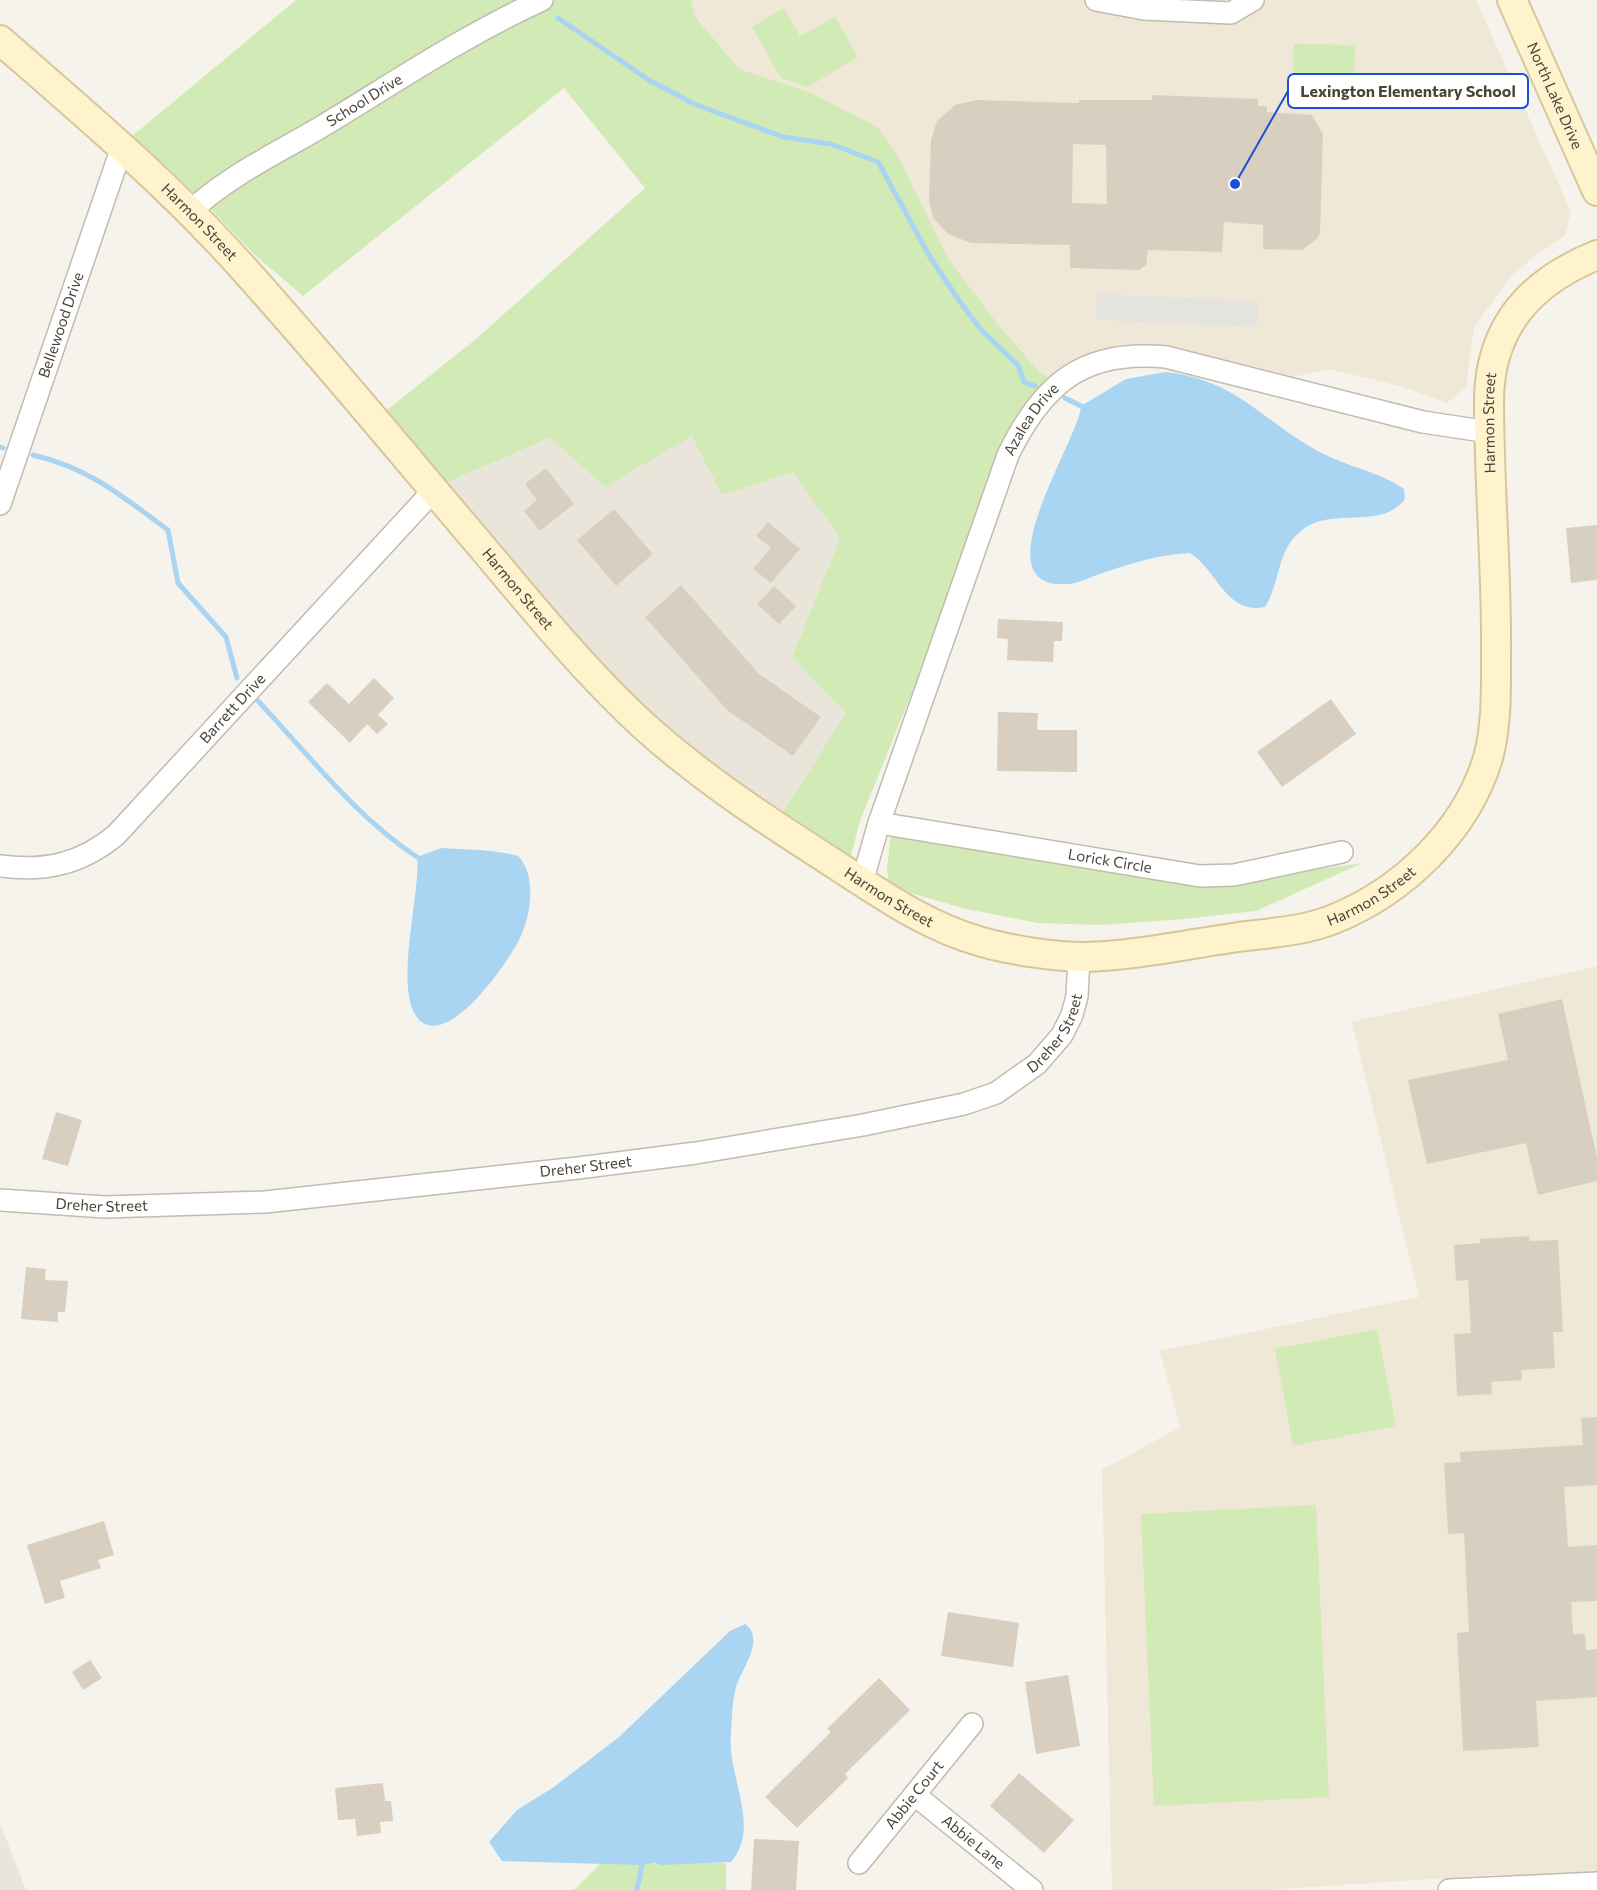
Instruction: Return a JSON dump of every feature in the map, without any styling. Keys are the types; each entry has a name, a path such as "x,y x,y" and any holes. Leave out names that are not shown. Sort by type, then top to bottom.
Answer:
{"street":[{"name":"School Drive","path":"191,211 202,200 478,32 542,0"},
{"path":"1096,0 1144,9 1232,13 1253,0"},
{"name":"North Lake Drive","path":"1512,0 1597,191"},
{"name":"Harmon Street","path":"0,40 191,211 297,329 576,657 655,736 706,777 862,882 925,921 982,942 1055,956 1079,957 1267,934 1328,921 1375,897 1411,872 1435,849 1458,819 1475,791 1487,758 1493,730 1496,700 1496,619 1489,377 1498,345 1515,314 1532,294 1558,274 1597,255"},
{"name":"Bellewood Drive","path":"0,504 122,147"},
{"name":"Azalea Drive","path":"862,882 879,823 1008,455 1025,425 1047,394 1077,370 1110,358 1127,355 1166,357 1423,422 1489,432"},
{"name":"Barrett Drive","path":"0,866 23,869 57,866 88,855 116,835 434,490"},
{"name":"Lorick Circle","path":"879,823 1200,876 1234,875 1342,852"},
{"name":"Dreher Street","path":"0,1200 105,1207 266,1202 696,1153 853,1127 964,1104 996,1093 1037,1064 1062,1035 1075,1006 1079,957"},
{"name":"Abbie Court","path":"859,1863 972,1724"},
{"name":"Abbie Lane","path":"915,1795 1032,1890"},
{"path":"1449,1890 1597,1883"}],"shaded area":[{"path":"691,0 1476,0 1571,212 1565,235 1510,277 1474,328 1466,387 1447,403 1400,386 1329,369 1270,382 1144,355 1060,383 1040,373 997,323 949,260 898,156 878,127 809,92 739,69 695,15"},
{"path":"1097,294 1258,301 1257,327 1096,320"},
{"path":"693,435 722,495 793,471 840,538 792,657 846,713 780,816 658,721 612,677 445,483 550,438 605,487"},
{"path":"1597,966 1597,1874 1490,1875 1268,1890 1112,1890 1102,1470 1180,1427 1160,1351 1419,1297 1352,1022"},
{"path":"0,1823 26,1890 0,1890"}],"green space":[{"path":"296,0 691,0 695,16 739,69 809,92 878,127 898,156 949,260 997,323 1040,373 1060,383 1008,455 860,821 850,859 780,816 846,713 792,657 840,538 793,472 722,495 692,436 605,487 550,438 445,483 387,410 476,339 645,188 564,88 303,296 256,256 202,200 131,137"},
{"path":"784,8 800,36 835,17 858,57 808,87 781,78 752,27"},
{"path":"1294,44 1355,45 1354,91 1293,90"},
{"path":"891,831 1229,882 1362,863 1256,911 1099,925 1038,923 966,909 890,887 887,870"},
{"path":"1377,1329 1396,1426 1293,1446 1275,1349"},
{"path":"1316,1505 1329,1797 1154,1806 1141,1514"},
{"path":"726,1863 726,1890 574,1890 600,1864"}],"water":[{"path":"1166,372 1190,376 1229,392 1316,450 1404,489 1405,499 1395,509 1383,514 1328,520 1314,523 1302,530 1294,538 1283,557 1265,607 1252,608 1232,598 1200,561 1190,553 1147,560 1071,584 1041,579 1031,563 1032,538 1040,509 1081,406 1126,379"},
{"path":"441,848 489,851 518,856 528,874 530,895 524,929 504,964 466,1009 451,1020 437,1025 425,1024 414,1013 409,995 408,972 417,857"},
{"path":"745,1624 751,1630 753,1646 736,1687 731,1749 741,1800 743,1833 740,1848 731,1862 642,1865 502,1861 489,1842 517,1810 554,1787 619,1737 730,1631"}],"building":[{"path":"1152,95 1258,99 1258,106 1267,106 1267,112 1312,115 1323,134 1318,238 1302,250 1263,249 1263,225 1224,222 1222,252 1148,250 1146,265 1139,270 1070,268 1070,245 971,243 948,234 933,218 929,199 931,140 937,121 955,105 977,100 1079,103 1079,100 1152,100","holes":["1073,144 1106,145 1107,204 1072,203"]},
{"path":"546,468 574,504 540,531 524,511 537,500 525,484"},
{"path":"614,509 653,554 616,586 577,540"},
{"path":"768,522 800,549 771,583 753,569 771,548 756,536"},
{"path":"1597,525 1597,580 1571,583 1566,528"},
{"path":"681,585 759,674 821,717 793,756 727,710 645,617"},
{"path":"774,586 796,606 779,624 757,604"},
{"path":"998,619 1063,622 1062,641 1054,641 1053,662 1007,660 1008,639 997,638"},
{"path":"374,678 394,698 378,715 388,724 377,734 367,724 350,743 308,702 327,683 349,704"},
{"path":"1331,699 1356,734 1282,787 1257,752"},
{"path":"998,712 1038,713 1037,730 1077,730 1077,772 997,771"},
{"path":"1562,999 1597,1158 1597,1181 1538,1195 1526,1143 1427,1164 1408,1080 1508,1060 1498,1014"},
{"path":"56,1112 82,1120 68,1166 42,1159"},
{"path":"1529,1236 1530,1241 1558,1240 1563,1332 1553,1332 1555,1368 1521,1370 1522,1380 1491,1382 1492,1394 1457,1396 1454,1334 1471,1333 1468,1280 1456,1281 1454,1245 1480,1243 1480,1239"},
{"path":"26,1267 46,1269 45,1280 68,1281 65,1312 58,1312 58,1322 21,1319"},
{"path":"1597,1417 1597,1485 1564,1487 1568,1547 1597,1545 1597,1601 1571,1602 1573,1634 1585,1634 1586,1650 1597,1649 1597,1697 1536,1701 1539,1747 1463,1751 1457,1633 1469,1632 1464,1533 1448,1534 1444,1463 1461,1462 1460,1452 1583,1445 1581,1418"},
{"path":"104,1521 114,1555 98,1560 101,1568 60,1581 65,1598 45,1604 27,1545"},
{"path":"948,1612 1019,1623 1013,1667 941,1656"},
{"path":"90,1660 102,1678 83,1690 72,1672"},
{"path":"1068,1675 1080,1746 1036,1754 1025,1682"},
{"path":"879,1678 910,1710 845,1774 848,1778 797,1828 765,1797 831,1732 827,1729"},
{"path":"1019,1773 1074,1820 1044,1853 990,1806"},
{"path":"383,1783 385,1801 391,1801 393,1821 380,1822 381,1833 357,1836 355,1819 338,1820 335,1788"},
{"path":"754,1839 799,1841 796,1890 751,1890"}],"waterway":[{"path":"558,18 649,80 694,104 783,137 831,144 878,162 930,257 960,302 982,331 1018,365 1024,382 1035,386"},
{"path":"1065,398 1081,406"},
{"path":"33,455 88,475 168,530 178,583 226,637 237,678"},
{"path":"258,701 353,804 373,823 417,857"},
{"path":"637,1890 642,1865"}],"place":[{"name":"Lexington Elementary School","path":"1235,184"}]}
